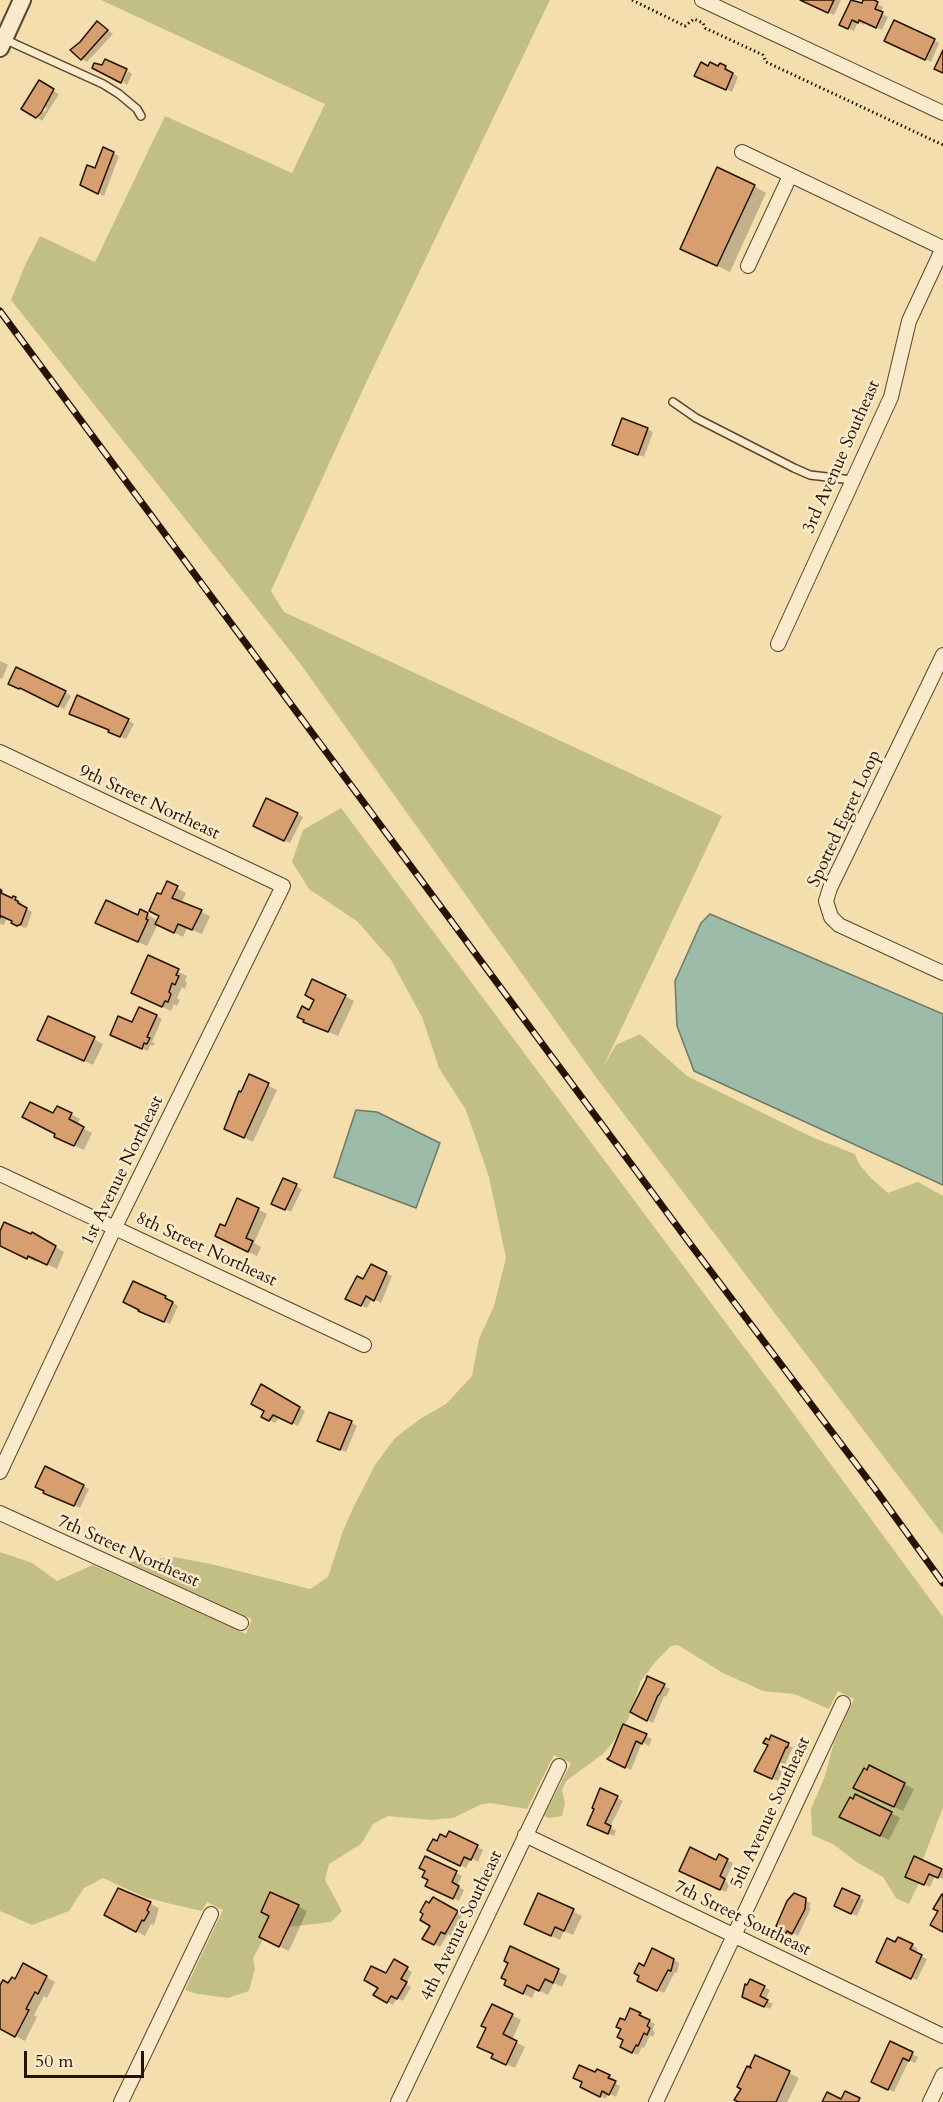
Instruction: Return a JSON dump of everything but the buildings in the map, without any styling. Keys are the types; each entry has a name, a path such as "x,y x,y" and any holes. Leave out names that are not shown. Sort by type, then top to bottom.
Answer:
{"street":[{"path":"2,44 22,0"},
{"path":"702,0 943,113"},
{"path":"742,152 943,248"},
{"path":"748,266 790,176"},
{"name":"3rd Avenue Southeast","path":"778,644 891,397 909,321 943,248"},
{"name":"Spotted Egret Loop","path":"943,655 830,888 826,901 831,917 839,925 943,973"},
{"name":"9th Street Northeast","path":"0,752 283,886"},
{"name":"1st Avenue Northeast","path":"0,1472 115,1227 283,886"},
{"name":"8th Street Northeast","path":"0,1174 364,1345"},
{"name":"7th Street Northeast","path":"0,1513 241,1623"},
{"name":"5th Avenue Southeast","path":"656,2102 843,1702"},
{"name":"4th Avenue Southeast","path":"398,2102 559,1766"},
{"name":"7th Street Southeast","path":"525,1835 943,2036"},
{"path":"121,2102 211,1914"},
{"path":"930,2102 943,2075"}],"lane":[{"path":"2,44 103,84 119,94 141,116"},
{"path":"673,402 696,418 810,475 852,480"}],"path":[{"path":"632,0 685,26 694,18 703,22 705,28 763,55 766,62 943,145"}],"shaded area":[{"path":"101,0 550,0 364,387 271,591 284,612 722,816 604,1065 616,1045 640,1034 687,1076 814,1138 855,1154 859,1164 870,1177 888,1193 918,1182 943,1196 943,1535 598,1080 299,662 11,300 40,236 95,262 165,116 292,173 325,104"},
{"path":"341,808 943,1617 943,1808 923,1859 919,1883 909,1904 896,1898 883,1877 855,1861 833,1844 812,1835 811,1809 825,1776 834,1742 854,1699 838,1691 829,1709 794,1694 763,1691 723,1673 678,1645 671,1646 641,1681 628,1719 614,1741 603,1754 566,1781 562,1790 565,1803 562,1816 549,1818 544,1816 571,1763 554,1755 527,1809 490,1803 480,1805 453,1818 431,1820 388,1816 373,1824 361,1844 329,1864 325,1880 342,1911 331,1922 280,1928 265,1936 253,1958 255,1968 249,1991 228,1998 185,1990 223,1910 207,1902 202,1911 144,1897 103,1878 84,1888 69,1911 32,1925 0,1911 0,1552 32,1563 57,1581 93,1565 246,1634 252,1619 127,1562 174,1557 310,1589 328,1577 343,1531 375,1465 395,1438 420,1419 446,1404 472,1376 479,1339 494,1306 506,1258 489,1177 466,1110 439,1068 422,1017 391,960 358,922 309,889 292,862 303,830"},
{"path":"710,914 943,1014 943,1185 694,1071 677,1026 675,981 701,923"},
{"path":"356,1110 377,1112 440,1143 416,1208 334,1177"}],"railway":[{"path":"0,311 943,1583"}]}
